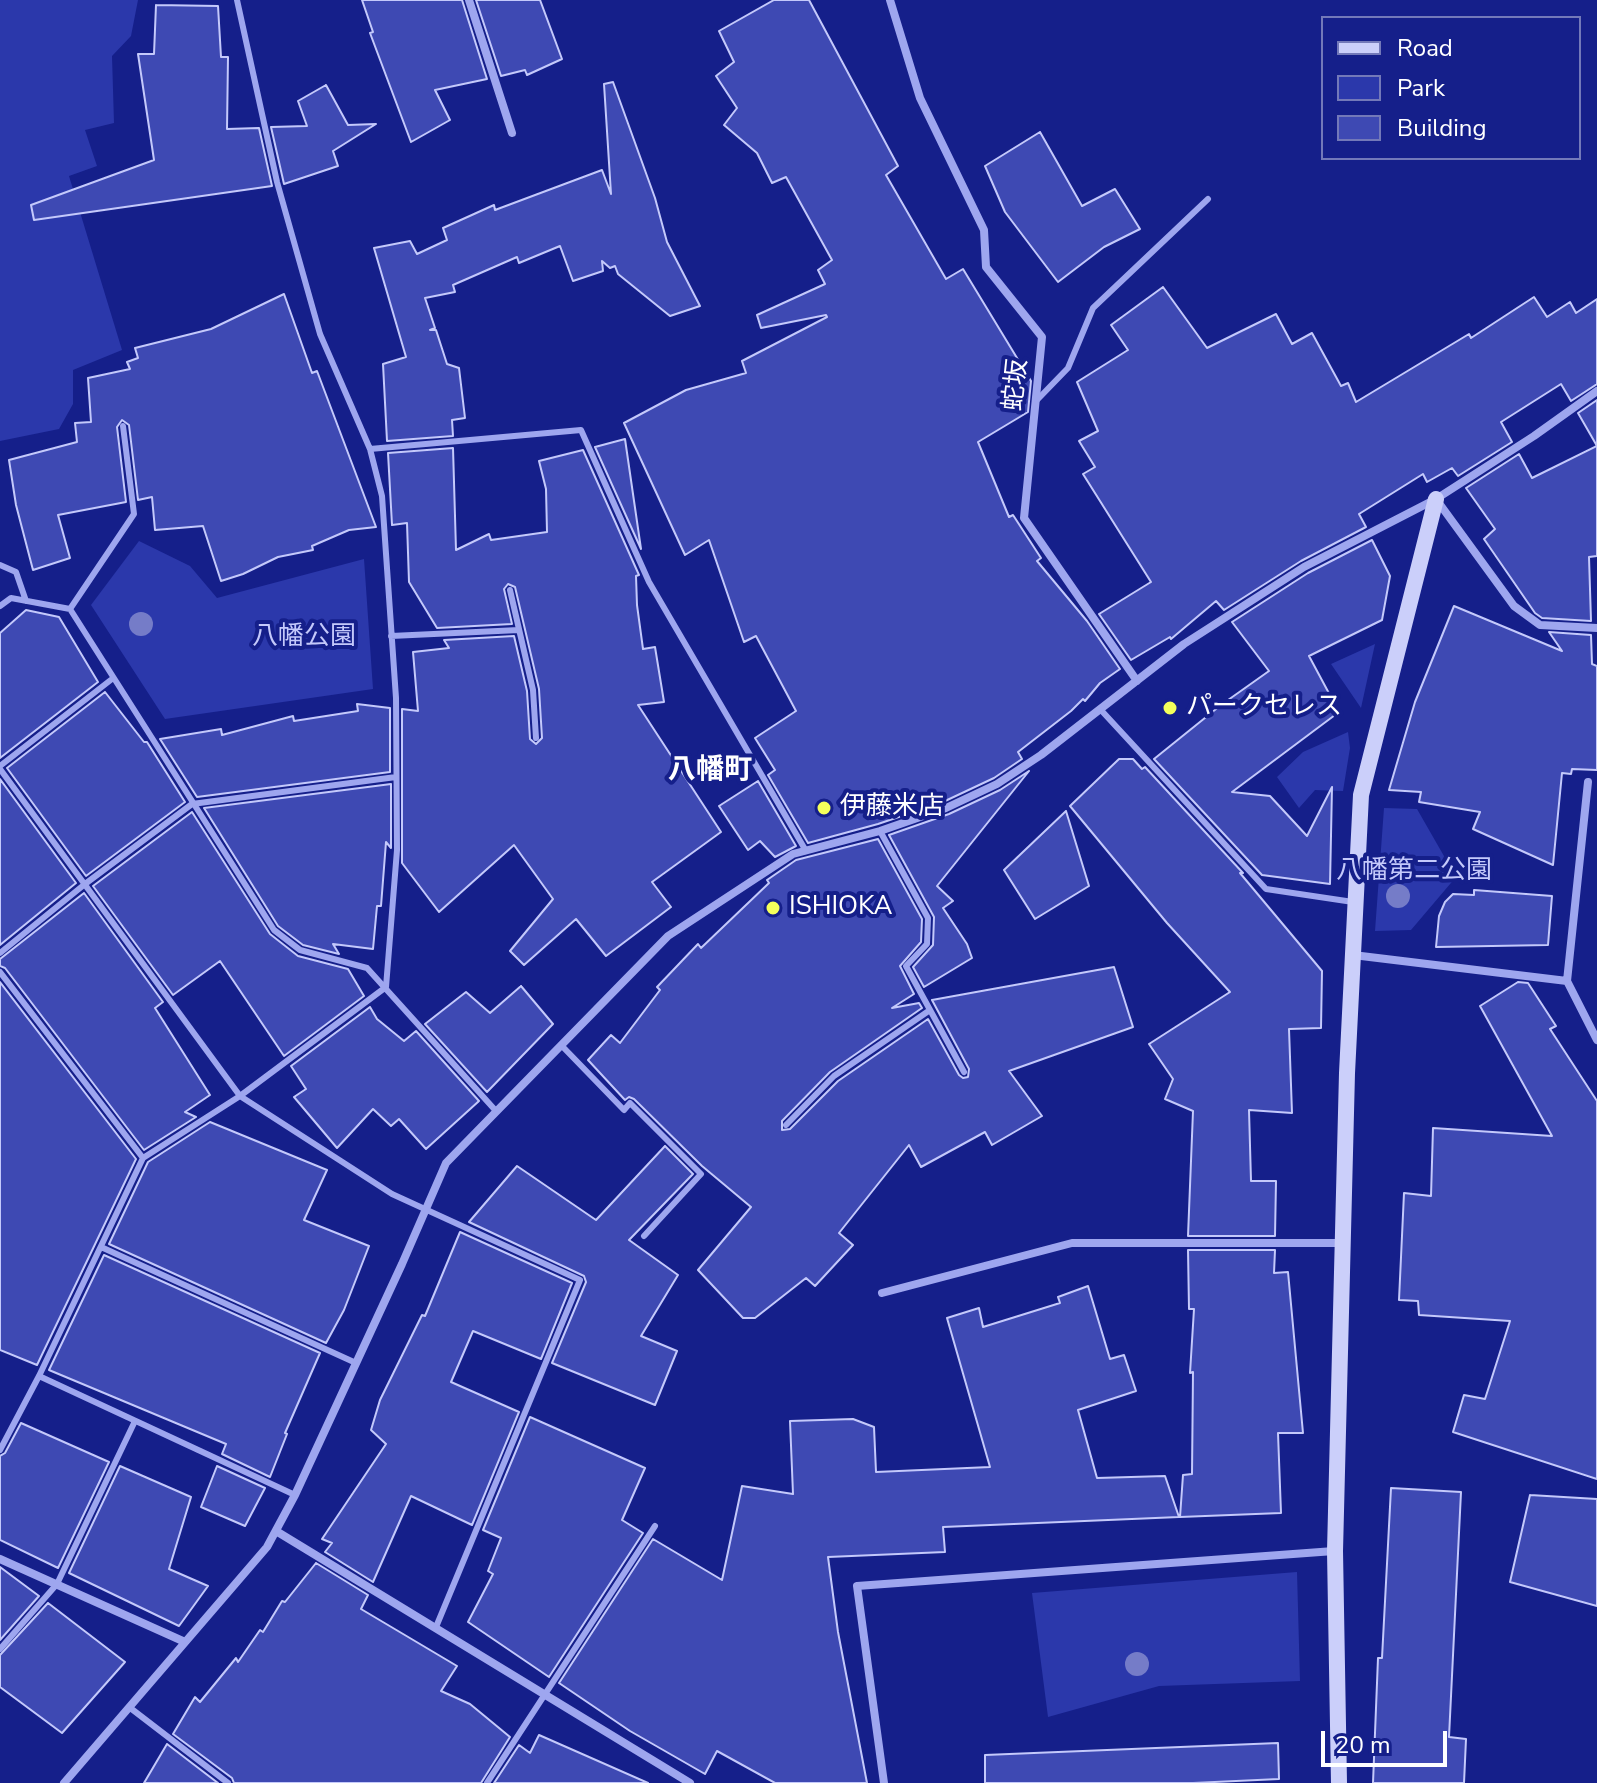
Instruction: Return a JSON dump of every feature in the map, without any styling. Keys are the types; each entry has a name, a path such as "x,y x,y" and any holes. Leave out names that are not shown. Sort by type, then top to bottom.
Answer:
{"street":[{"path":"469,0 512,133"},
{"name":"蛇坂","path":"890,0 920,98 984,230 986,267 1042,337 1024,518 1137,681"},
{"path":"64,1783 267,1547 295,1495 446,1163 668,936 793,854 880,831 946,808 997,784 1041,755 1184,644 1304,567 1436,499 1597,391"},
{"path":"1436,499 1514,606 1540,625 1597,628"},
{"path":"1339,1783 1335,1551 1352,955 1361,795 1436,499"},
{"path":"1588,782 1567,981 1597,1040"},
{"path":"1584,819 1597,823"},
{"path":"1352,955 1567,981"},
{"path":"882,1293 1072,1243 1344,1243"},
{"path":"276,1531 690,1783"},
{"path":"884,1783 857,1586 1335,1551"},
{"path":"0,1559 185,1642"}],"lane":[{"path":"0,1450 39,1376 143,1158 240,1096 386,987 397,850 391,636 382,496 370,449 320,334 277,182 237,0"},
{"path":"1035,401 1068,368 1093,308 1208,199"},
{"path":"70,609 134,514 123,426"},
{"path":"370,449 581,430 649,582 806,851"},
{"path":"0,565 16,572 26,601"},
{"path":"510,590 533,690 536,738"},
{"path":"0,606 11,598 70,609 274,930 300,950 367,968 496,1111"},
{"path":"391,636 519,630"},
{"path":"112,679 0,768 240,1096 392,1194 580,1280 436,1627"},
{"path":"1100,709 1266,889 1354,902"},
{"path":"0,953 192,804 396,777"},
{"path":"880,831 928,918 927,944 906,966 964,1072"},
{"path":"0,972 143,1158"},
{"path":"786,1125 834,1076 930,1010"},
{"path":"561,1045 624,1110 630,1103 701,1174 644,1236"},
{"path":"101,1247 356,1363"},
{"path":"39,1376 295,1495"},
{"path":"0,1649 57,1584 135,1421"},
{"path":"487,1783 655,1526"},
{"path":"129,1707 228,1783"}],"green space":[{"path":"0,0 138,0 131,36 112,56 114,123 85,130 97,166 69,176 122,350 73,370 73,404 59,429 0,441"},
{"name":"八幡公園","path":"139,541 190,566 217,598 364,559 373,689 165,719 91,605"},
{"path":"1375,644 1361,708 1331,664"},
{"path":"1348,732 1350,748 1343,791 1315,790 1299,808 1277,777 1303,752"},
{"name":"八幡第二公園","path":"1384,808 1417,809 1456,877 1411,930 1375,931"},
{"path":"1297,1572 1300,1681 1159,1686 1048,1717 1032,1593"}],"building":[{"path":"362,0 462,0 487,79 435,90 450,120 411,142 370,33 373,32"},
{"path":"476,0 540,0 562,59 527,75 525,70 501,76"},
{"path":"774,0 809,0 898,166 886,175 946,279 963,269 1031,381 1028,412 978,442 1009,517 1013,515 1041,558 1037,561 1087,621 1120,669 1100,683 1085,701 1083,699 1018,752 1022,759 994,778 943,802 808,843 768,775 775,770 755,738 796,711 756,636 744,642 709,540 685,555 624,423 686,390 746,373 742,361 827,317 761,328 757,315 825,284 818,270 832,260 786,177 772,183 757,153 724,125 737,108 716,76 734,62 719,31"},
{"path":"156,5 218,6 221,57 228,57 227,129 259,128 272,186 34,220 31,205 154,160 138,54 154,54"},
{"path":"613,82 655,198 667,242 700,306 670,316 618,274 615,266 610,268 602,261 603,271 573,281 560,246 519,263 517,257 453,285 455,292 425,298 435,328 430,330 436,330 447,364 459,368 465,418 452,420 453,436 387,441 383,364 406,357 374,248 410,241 417,254 447,240 443,228 494,205 495,210 602,170 611,194 604,84"},
{"path":"326,85 348,125 376,124 333,151 338,166 284,184 271,127 307,126 298,101"},
{"path":"1040,132 1082,206 1115,189 1140,229 1104,247 1058,282 1005,212 985,166"},
{"path":"1163,287 1207,348 1276,314 1292,344 1312,333 1341,386 1348,383 1356,402 1469,334 1471,338 1534,297 1547,317 1570,302 1576,313 1597,299 1597,384 1571,401 1561,384 1501,422 1512,442 1458,476 1452,468 1427,482 1423,474 1359,514 1366,527 1301,561 1224,610 1216,601 1171,639 1131,660 1099,614 1151,582 1083,474 1095,467 1079,441 1098,431 1077,382 1128,350 1111,325"},
{"path":"284,294 312,373 317,371 376,527 349,530 312,546 313,550 278,557 221,581 203,526 155,530 152,497 138,500 129,425 122,420 117,427 126,502 58,515 70,558 33,570 16,505 9,460 77,442 75,423 91,422 88,378 130,369 127,362 138,358 135,348 211,329"},
{"path":"1597,400 1597,446 1578,413"},
{"path":"625,439 641,549 595,447"},
{"path":"1597,446 1597,556 1589,557 1591,621 1542,618 1535,613 1484,539 1495,529 1466,488 1519,454 1532,478"},
{"path":"453,448 456,550 489,534 491,540 547,532 546,489 539,461 583,450 639,575 636,576 637,605 643,649 655,647 664,702 638,705 721,832 652,882 671,907 606,956 576,919 524,965 510,951 553,899 514,845 439,912 402,863 402,709 418,711 413,652 449,648 444,640 514,636 527,691 530,739 536,744 542,738 539,689 515,587 508,584 504,589 512,624 437,628 409,582 407,523 392,525 388,453"},
{"path":"1372,540 1390,576 1382,620 1309,656 1339,712 1232,792 1270,796 1307,836 1332,787 1330,884 1262,875 1154,759 1269,671 1232,622 1308,573"},
{"path":"1454,606 1562,651 1549,632 1591,635 1592,664 1597,666 1597,770 1572,769 1571,774 1562,773 1553,865 1473,829 1480,812 1419,802 1421,792 1389,790 1415,702"},
{"path":"26,610 59,617 98,682 0,758 0,633"},
{"path":"105,692 147,742 185,802 86,876 7,768"},
{"path":"357,704 390,708 390,772 197,797 160,739 221,729 222,735 293,716 294,721 358,711"},
{"path":"1119,759 1133,759 1142,769 1145,767 1243,873 1240,873 1322,971 1321,1028 1289,1029 1292,1113 1249,1110 1251,1181 1276,1181 1275,1236 1188,1236 1193,1111 1165,1099 1173,1079 1149,1044 1230,992 1167,923 1070,806"},
{"path":"1029,771 937,886 953,901 943,908 967,944 972,958 924,987 913,967 933,945 934,917 889,835 949,814 1000,790"},
{"path":"0,779 76,883 0,945"},
{"path":"758,781 796,846 775,857 760,841 748,850 719,806"},
{"path":"391,784 391,848 386,842 381,906 377,906 373,949 333,944 339,954 303,945 278,926 204,808"},
{"path":"1066,811 1089,886 1035,919 1004,870"},
{"path":"192,812 270,934 298,956 348,969 364,996 284,1056 220,961 173,995 93,886"},
{"path":"878,839 922,919 921,942 900,966 914,994 892,1008 919,1003 922,1008 830,1072 782,1121 782,1130 790,1129 838,1081 928,1019 959,1075 968,1077 969,1069 932,1000 1114,967 1133,1027 1009,1071 1042,1116 992,1145 985,1132 921,1167 909,1145 839,1233 853,1245 815,1286 806,1278 755,1318 743,1318 698,1270 751,1207 702,1166 634,1099 629,1097 625,1100 588,1060 611,1035 620,1043 660,990 657,987 698,944 701,948 769,883 767,880 796,860"},
{"path":"1474,890 1552,896 1548,945 1436,947 1439,916 1445,902 1453,894 1474,895"},
{"path":"84,893 163,1002 155,1008 210,1095 185,1112 196,1117 144,1150 5,968 0,966 0,959"},
{"path":"0,982 136,1159 37,1365 0,1350"},
{"path":"1518,982 1528,983 1556,1026 1550,1029 1597,1101 1597,1479 1453,1432 1464,1395 1485,1399 1510,1321 1419,1315 1418,1301 1399,1300 1404,1193 1431,1196 1433,1128 1552,1136 1480,1006"},
{"path":"521,986 553,1024 487,1092 425,1024 466,992 490,1013"},
{"path":"370,1007 377,1019 404,1041 416,1031 479,1101 426,1149 399,1119 391,1126 373,1109 337,1148 294,1097 306,1089 291,1066"},
{"path":"210,1122 327,1170 304,1220 369,1246 344,1310 326,1343 109,1244 148,1162"},
{"path":"665,1146 693,1174 629,1240 678,1275 641,1336 677,1351 655,1405 552,1363 586,1282 584,1276 469,1222 517,1166 596,1220"},
{"path":"460,1232 572,1283 541,1359 473,1331 451,1382 519,1412 472,1525 411,1496 373,1582 325,1552 332,1543 322,1539 386,1444 371,1430 380,1400 422,1315 425,1316"},
{"path":"1188,1250 1275,1250 1274,1273 1288,1272 1303,1433 1278,1433 1281,1513 1180,1517 1183,1475 1192,1474 1193,1372 1190,1373 1194,1309 1189,1309"},
{"path":"104,1255 320,1353 285,1433 270,1477 222,1454 226,1444 49,1370"},
{"path":"1088,1286 1110,1359 1124,1355 1136,1391 1078,1410 1097,1478 1165,1476 1179,1517 943,1527 945,1552 828,1557 838,1632 867,1783 775,1783 717,1751 705,1774 630,1731 559,1683 653,1539 722,1580 742,1486 793,1494 790,1421 853,1419 874,1427 876,1472 990,1467 947,1318 979,1308 983,1327 1060,1303 1058,1297"},
{"path":"530,1417 645,1468 622,1520 643,1533 549,1677 468,1622 493,1574 488,1571 501,1538 483,1530"},
{"path":"21,1423 109,1462 58,1568 0,1540 0,1456 5,1453"},
{"path":"120,1466 191,1497 169,1569 208,1586 179,1626 69,1573"},
{"path":"217,1466 265,1488 245,1526 201,1507"},
{"path":"1391,1488 1461,1492 1449,1737 1466,1739 1464,1783 1373,1783 1378,1658 1382,1658"},
{"path":"1530,1495 1597,1499 1597,1606 1510,1582"},
{"path":"316,1563 368,1595 361,1609 457,1666 441,1691 470,1704 510,1737 481,1783 234,1783 232,1778 173,1734 195,1697 200,1702 236,1658 238,1662 260,1630 263,1632 282,1601 285,1602"},
{"path":"0,1567 39,1596 0,1640"},
{"path":"48,1603 125,1662 62,1733 0,1687 0,1655"},
{"path":"539,1735 648,1783 494,1783 519,1745 530,1753"},
{"path":"1278,1743 1279,1779 1193,1783 985,1783 985,1755"},
{"path":"167,1744 218,1783 144,1783"}],"place":[{"name":"パークセレス","path":"1170,708"},
{"name":"伊藤米店","path":"824,808"},
{"name":"ISHIOKA","path":"773,908"}],"district":[{"name":"八幡町","path":"710,771"}]}
